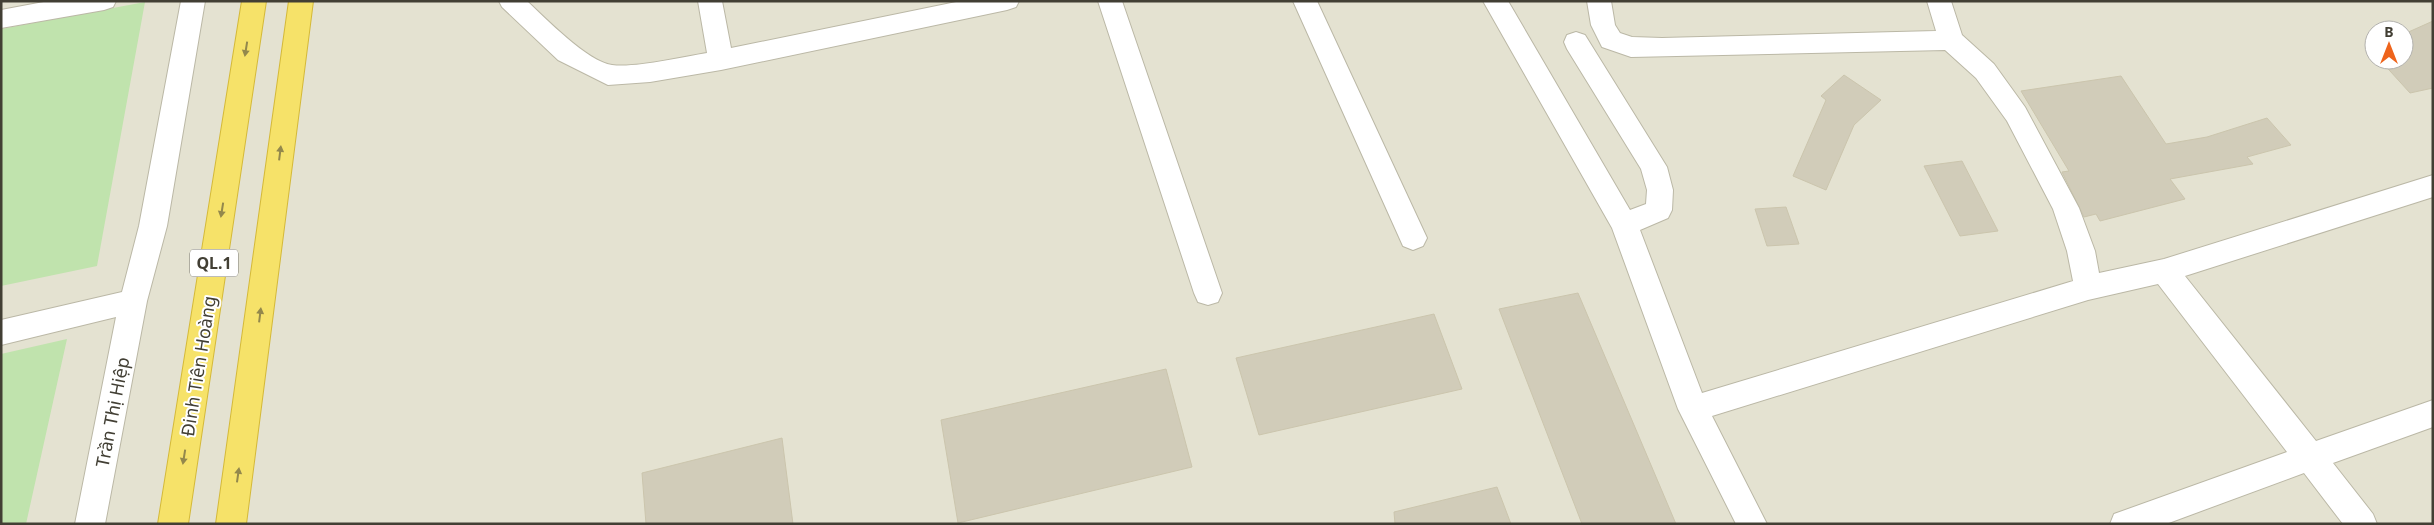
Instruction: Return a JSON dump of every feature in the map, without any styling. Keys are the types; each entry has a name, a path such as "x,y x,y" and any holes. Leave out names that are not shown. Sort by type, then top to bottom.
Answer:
{"highway":[{"name":"Đinh Tiên Hoàng","path":"173,524 254,1"},
{"path":"231,524 301,1"}],"street":[{"path":"1,19 104,1"},
{"name":"Trần Thị Hiệp","path":"90,524 132,301 153,226 168,154 193,1"},
{"path":"511,1 567,53 608,76 650,72 721,60 919,10 1007,1"},
{"path":"710,1 721,60"},
{"path":"1110,1 1208,293"},
{"path":"1305,1 1412,238"},
{"path":"1495,1 1624,224 1693,409 1752,524"},
{"path":"1599,1 1603,25 1611,40 1631,47 1662,48 1951,40"},
{"path":"1940,1 1951,40 1985,71 2016,114 2066,208 2081,251 2088,288"},
{"path":"1576,42 1654,167 1660,190 1659,210 1624,224"},
{"path":"1693,409 2088,288 2164,272 2433,186"},
{"path":"2164,272 2362,524"},
{"path":"1,332 132,301"},
{"path":"2125,524 2433,413"}],"shaded area":[{"path":"1,1 2433,1 2433,524 1,524"}],"green space":[{"path":"145,2 97,266 1,286 1,29"},
{"path":"67,339 26,524 1,524 1,354"}],"building":[{"path":"2433,21 2433,88 2410,93 2389,70 2414,70 2414,30"},
{"path":"1844,75 1881,100 1854,125 1826,190 1793,176 1826,100 1821,96"},
{"path":"2121,76 2166,144 2207,137 2267,118 2291,145 2247,157 2253,164 2170,179 2185,199 2100,221 2096,214 2084,217 2062,172 2069,171 2021,91"},
{"path":"1962,161 1998,231 1960,236 1924,166"},
{"path":"1786,207 1799,244 1767,246 1755,209"},
{"path":"1578,293 1676,524 1582,524 1499,309"},
{"path":"1434,314 1462,389 1259,435 1236,358"},
{"path":"1166,369 1192,467 958,523 941,420"},
{"path":"782,438 793,524 646,524 642,473"},
{"path":"1497,487 1511,524 1395,524 1394,512"}]}
